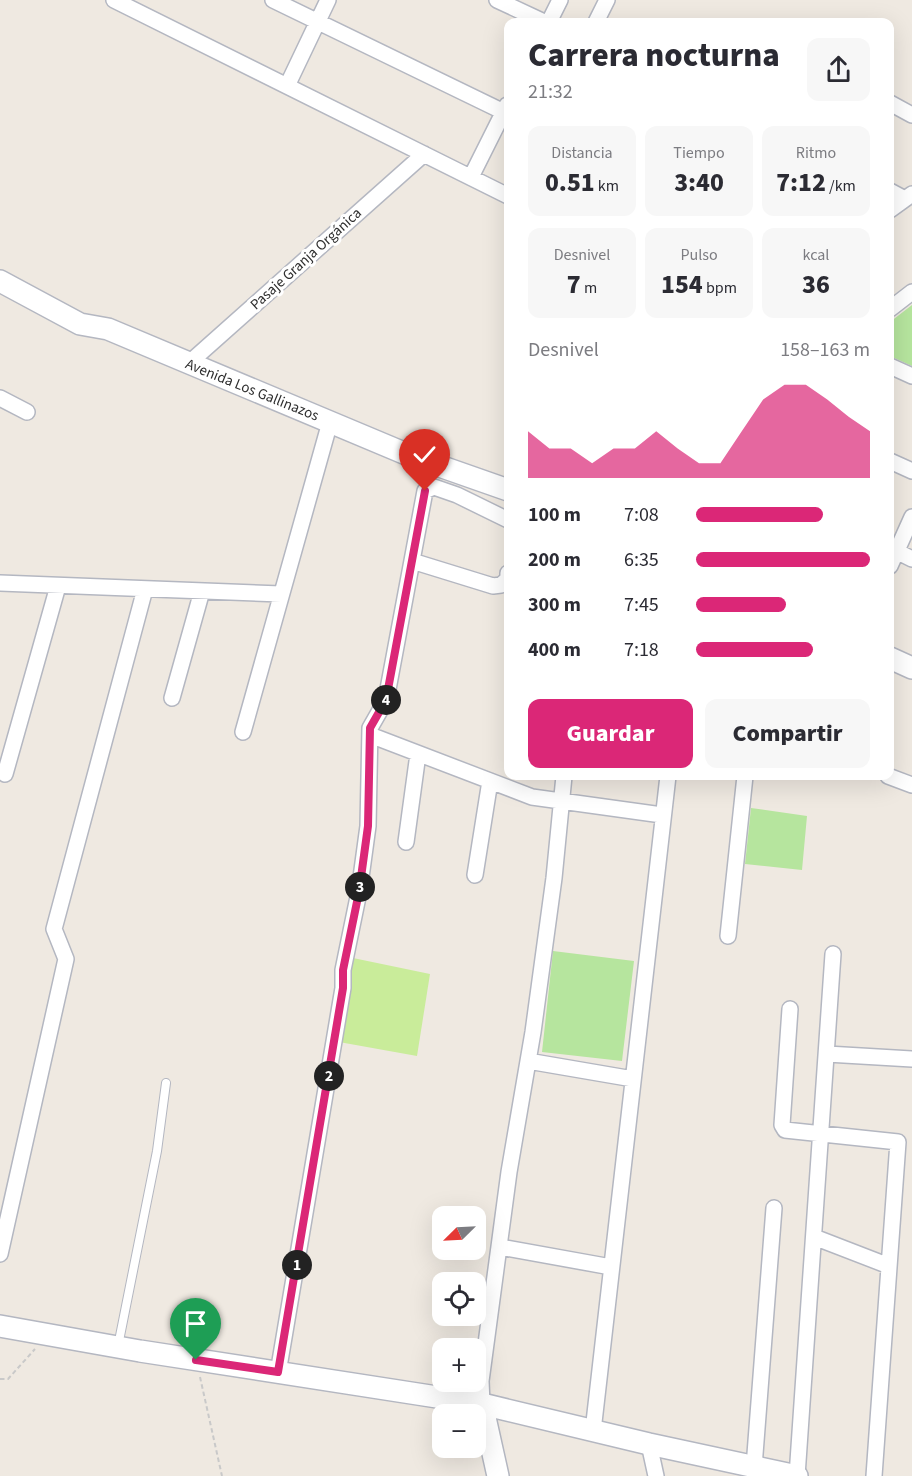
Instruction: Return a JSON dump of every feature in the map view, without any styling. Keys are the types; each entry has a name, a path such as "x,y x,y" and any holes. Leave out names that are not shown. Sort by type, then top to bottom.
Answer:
{"street":[{"path":"114,0 504,194"},
{"path":"273,0 504,108"},
{"path":"287,86 328,0"},
{"path":"497,0 535,18"},
{"path":"551,18 560,0"},
{"path":"598,18 607,0"},
{"path":"894,105 912,114"},
{"path":"471,177 504,115"},
{"name":"Pasaje Granja Orgánica","path":"189,364 424,154"},
{"path":"894,207 908,196"},
{"name":"Avenida Los Gallinazos","path":"0,281 80,324 108,329 411,456 504,489"},
{"path":"894,306 912,292"},
{"path":"894,368 912,376"},
{"path":"0,398 27,412"},
{"path":"243,732 330,422"},
{"path":"894,463 912,471"},
{"path":"278,1372 334,1044 343,988 343,970 359,892 368,826 370,728 386,700 425,491 434,487 457,495 504,518"},
{"path":"894,548 912,517"},
{"path":"894,550 912,559"},
{"path":"412,561 493,586 504,582"},
{"path":"0,584 282,594"},
{"path":"5,774 58,586"},
{"path":"0,1254 66,959 54,929 145,589"},
{"path":"172,698 202,591"},
{"path":"894,660 912,668"},
{"path":"370,735 532,797 662,815"},
{"path":"406,842 418,754"},
{"path":"894,778 912,785"},
{"path":"0,1326 196,1360 482,1404 481,1381 509,1172 528,1061 554,878 564,780"},
{"path":"593,1431 667,780"},
{"path":"728,936 745,780"},
{"path":"475,875 490,781"},
{"path":"486,1405 797,1476 833,954"},
{"path":"790,1009 782,1125 785,1130 898,1142 874,1476"},
{"path":"827,1054 912,1059"},
{"path":"528,1061 633,1079"},
{"path":"754,1467 774,1208"},
{"path":"814,1236 889,1266"},
{"path":"500,1247 611,1267"},
{"path":"486,1422 498,1476"},
{"path":"649,1444 656,1476"}],"lane":[{"path":"118,1347 153,1173 166,1083"}],"path":[{"path":"0,1379 8,1379 24,1359 51,1335"},
{"path":"196,1360 222,1476"}],"green space":[{"path":"912,305 912,366 894,358 894,319"},
{"path":"751,808 807,816 802,870 745,864"},
{"path":"553,951 634,961 622,1061 542,1052"},
{"path":"353,958 430,974 417,1056 339,1042"}],"route":[{"path":"196,1360 278,1372 316,1156 343,988 343,970 359,892 368,826 370,728 386,700 425,491"}]}
